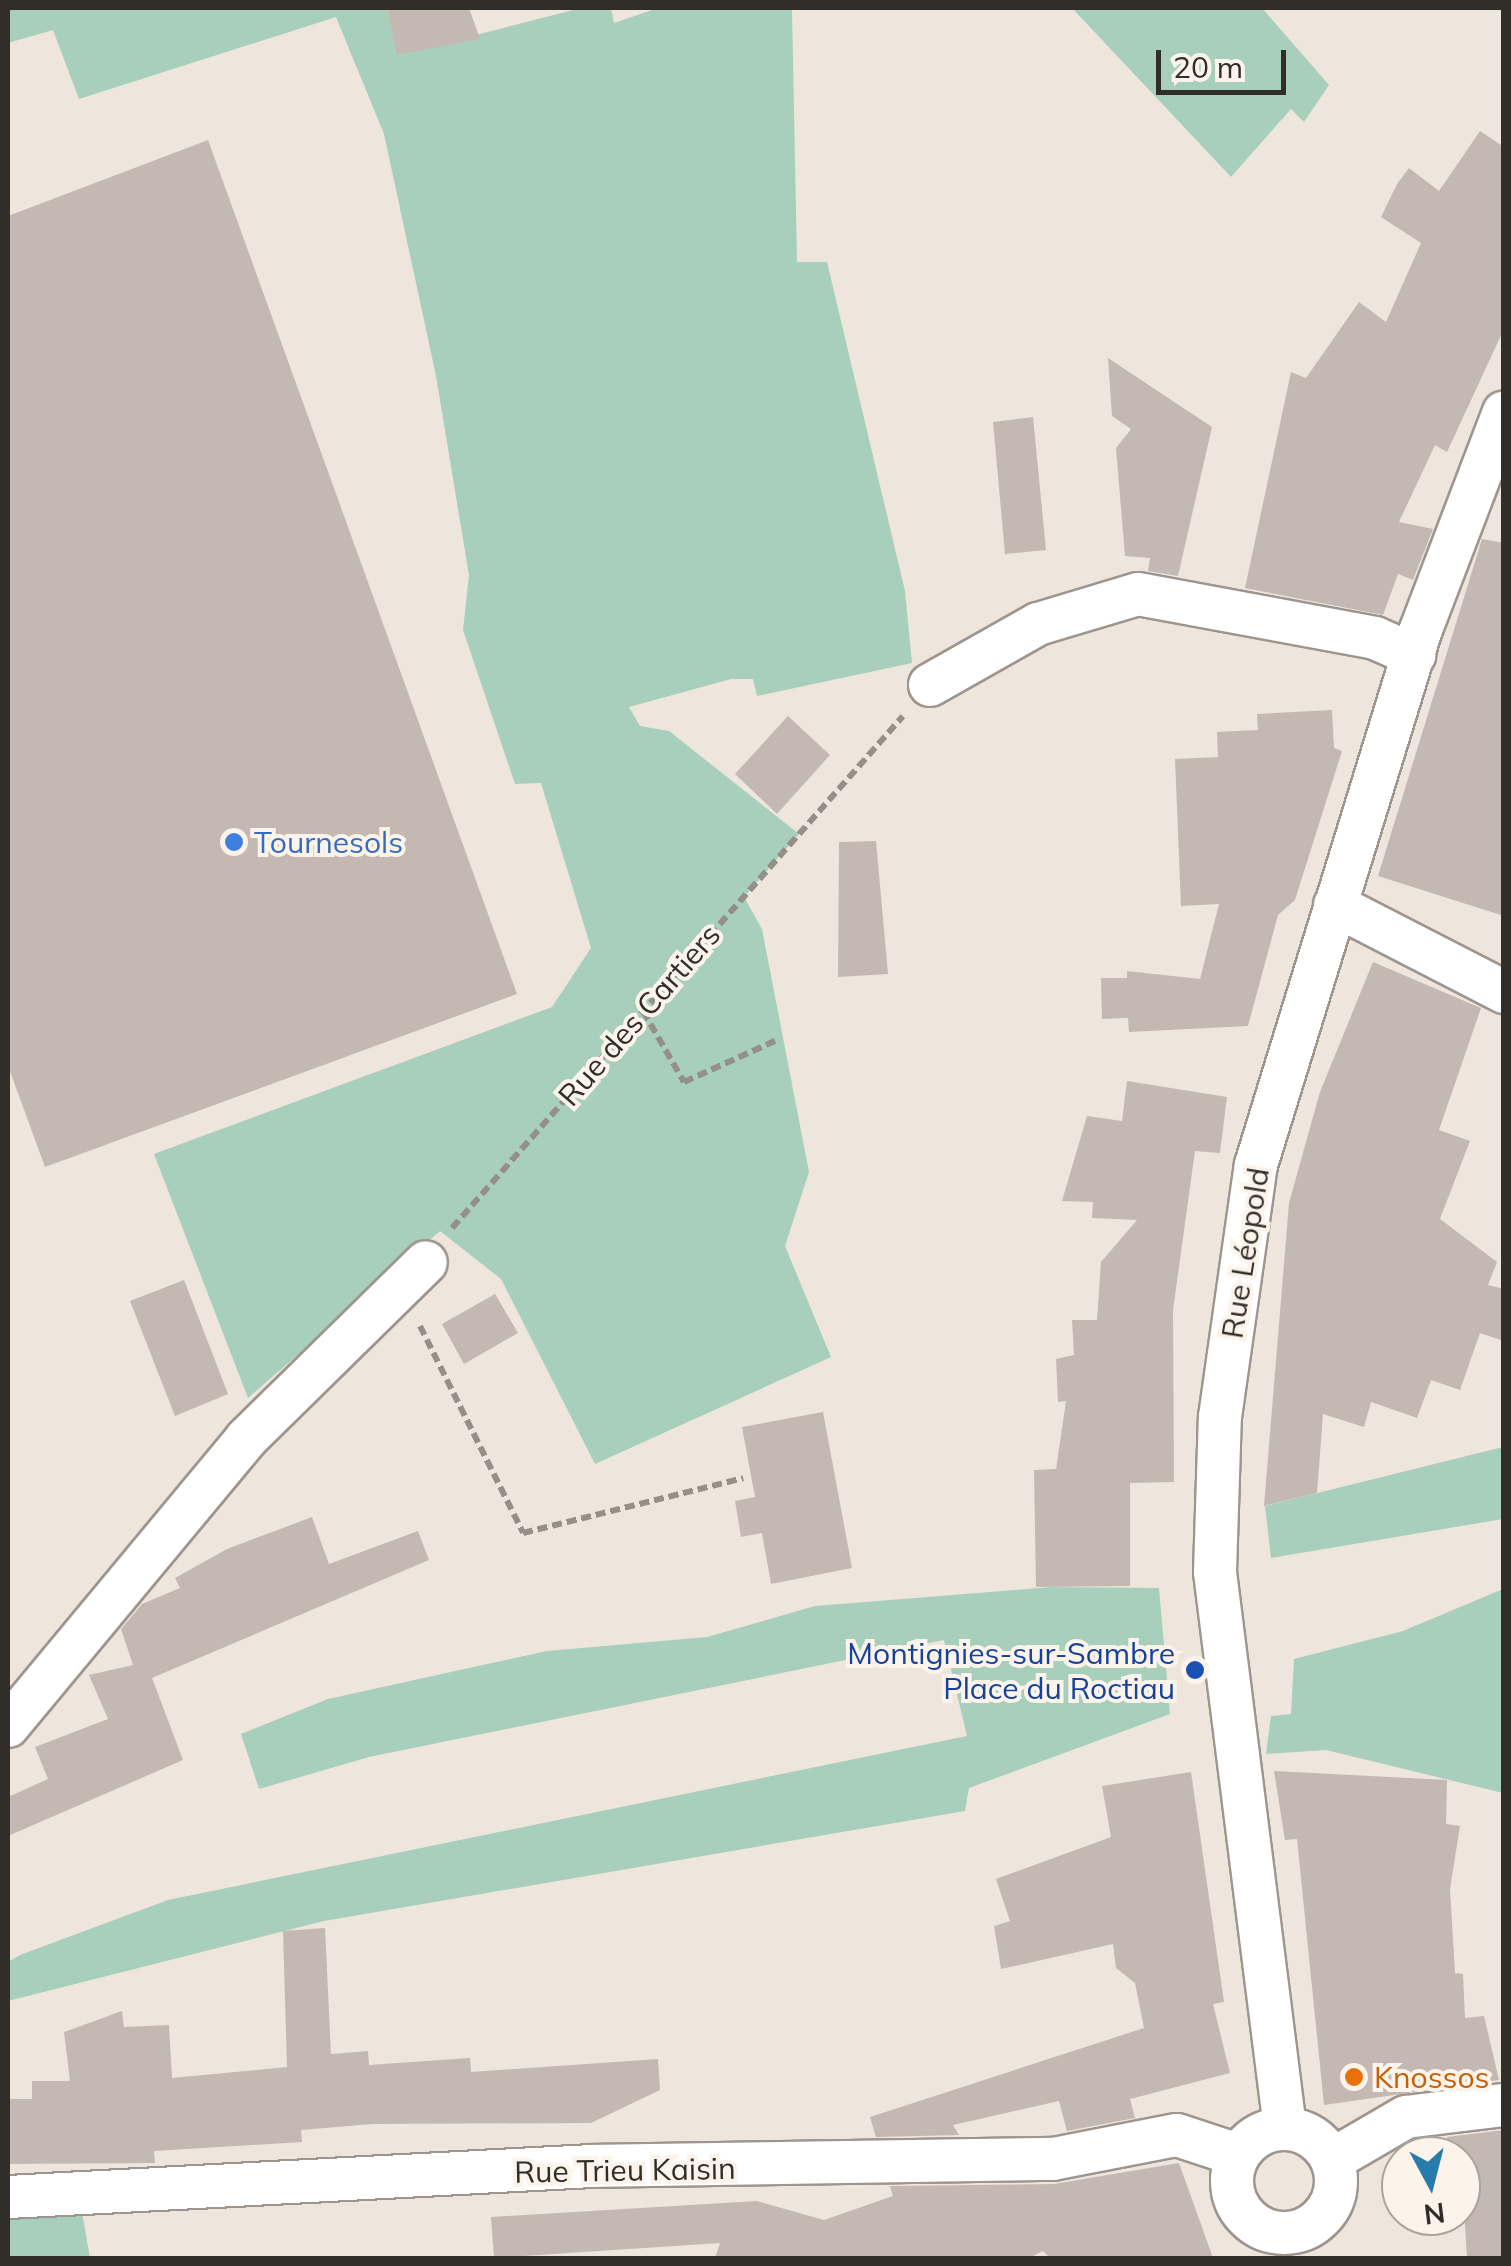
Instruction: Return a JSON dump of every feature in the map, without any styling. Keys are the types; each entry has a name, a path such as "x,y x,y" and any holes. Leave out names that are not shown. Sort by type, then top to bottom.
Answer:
{"street":[{"name":"Rue Léopold","path":"1286,2128 1226,1689 1215,1572 1220,1417 1256,1165 1414,655 1500,430"},
{"path":"930,685 1038,624 1138,594 1375,638 1414,655"},
{"path":"1335,905 1504,992"},
{"path":"8,1726 246,1438 416,1272"},
{"path":"1332,2160 1406,2116 1504,2104"},
{"path":"1286,2128 1313,2138 1332,2160 1336,2188 1324,2214 1289,2246 1244,2214 1232,2186 1238,2156 1258,2136 1286,2128"},
{"name":"Rue Trieu Kaisin","path":"8,2198 592,2166 1053,2159 1177,2135 1238,2156"}],"path":[{"name":"Rue des Cartiers","path":"416,1272 930,685"},
{"path":"643,1011 684,1082 775,1041"},
{"path":"416,1272 424,1341 523,1533 743,1478"}],"green space":[{"path":"8,8 387,8 398,55 581,8 611,8 614,23 658,8 792,8 797,262 827,262 905,591 912,663 757,696 753,679 731,679 629,707 640,726 669,731 799,834 744,897 762,929 809,1172 785,1246 831,1357 595,1464 501,1279 440,1231 248,1398 154,1154 552,1007 591,948 541,783 515,784 463,630 469,575 436,376 384,134 336,17 79,99 53,30 8,43"},
{"path":"1072,8 1262,8 1329,85 1304,122 1291,109 1231,177"},
{"path":"1503,1447 1503,1519 1271,1558 1265,1506"},
{"path":"1052,1587 1159,1588 1170,1714 969,1788 965,1811 324,1921 8,2001 8,1962 168,1900 967,1736 944,1640 369,1757 259,1789 241,1734 328,1699 547,1651 707,1637 815,1606"},
{"path":"1503,1589 1503,1793 1326,1750 1266,1754 1271,1716 1291,1714 1294,1659 1403,1631"},
{"path":"82,2212 90,2258 8,2258 8,2217"}],"building":[{"path":"387,8 469,8 480,39 397,55"},
{"path":"1480,131 1504,147 1504,329 1447,452 1435,445 1399,522 1433,529 1413,580 1398,574 1383,615 1245,588 1291,372 1306,378 1359,302 1386,322 1421,243 1381,217 1397,184 1409,168 1439,191"},
{"name":"Tournesols","path":"208,140 517,994 45,1167 8,1066 8,216"},
{"path":"1108,358 1212,427 1178,576 1148,571 1150,558 1125,556 1116,448 1131,429 1112,416"},
{"path":"1033,417 1046,550 1005,554 993,422"},
{"path":"1482,539 1504,543 1504,916 1378,876"},
{"path":"1332,710 1334,748 1342,751 1295,900 1278,915 1248,1026 1129,1032 1128,1018 1102,1019 1101,978 1127,978 1127,971 1200,979 1219,904 1181,906 1175,759 1218,757 1217,732 1258,730 1257,714"},
{"path":"788,716 830,755 777,814 735,774"},
{"path":"876,841 888,974 838,977 839,842"},
{"path":"1373,962 1481,1008 1439,1130 1470,1141 1440,1219 1497,1262 1488,1285 1504,1289 1504,1341 1480,1333 1460,1390 1431,1380 1417,1418 1371,1402 1364,1427 1323,1414 1317,1493 1264,1506 1289,1203 1320,1092"},
{"path":"1127,1081 1227,1097 1220,1153 1195,1151 1173,1310 1174,1482 1130,1483 1130,1586 1036,1587 1034,1470 1056,1469 1066,1401 1058,1402 1056,1359 1074,1355 1072,1320 1097,1320 1101,1262 1137,1220 1092,1218 1093,1202 1062,1201 1087,1116 1122,1121"},
{"path":"184,1280 228,1394 175,1416 130,1301"},
{"path":"495,1294 518,1333 464,1364 442,1324"},
{"path":"823,1412 852,1568 771,1584 762,1533 741,1537 735,1501 755,1497 742,1427"},
{"path":"312,1517 329,1564 418,1531 429,1560 152,1678 183,1760 8,1836 8,1797 48,1779 35,1747 108,1719 89,1675 133,1665 121,1629 142,1604 180,1588 175,1578 227,1549"},
{"path":"1274,1771 1447,1780 1446,1824 1460,1826 1450,1889 1455,1973 1463,1974 1465,2018 1484,2016 1499,2080 1324,2105 1297,1839 1285,1840"},
{"path":"1191,1772 1224,2002 1213,2004 1230,2073 1130,2099 1135,2118 1067,2131 1059,2101 953,2125 959,2135 876,2137 870,2117 1144,2028 1135,1983 1116,1968 1113,1944 1001,1969 994,1926 1010,1921 996,1879 1111,1837 1102,1786"},
{"path":"325,1928 331,2054 368,2051 369,2065 470,2058 471,2072 658,2059 660,2090 591,2123 373,2124 301,2130 302,2142 154,2151 155,2163 8,2164 8,2099 32,2099 32,2081 70,2081 64,2032 122,2011 124,2027 169,2025 172,2078 287,2067 283,1931"},
{"path":"1504,2130 1504,2258 1467,2258 1466,2236 1481,2236 1481,2136 1455,2136"},
{"path":"1179,2163 1213,2258 1050,2258 1043,2251 1029,2258 715,2258 720,2243 494,2258 491,2217 757,2201 824,2220 893,2196 890,2186 1054,2184"}],"place":[{"name":"Tournesols","path":"234,842"},
{"name":"Montignies-sur-Sambre Place du Roctiau","path":"1195,1670"},
{"name":"Knossos","path":"1354,2077"}]}
